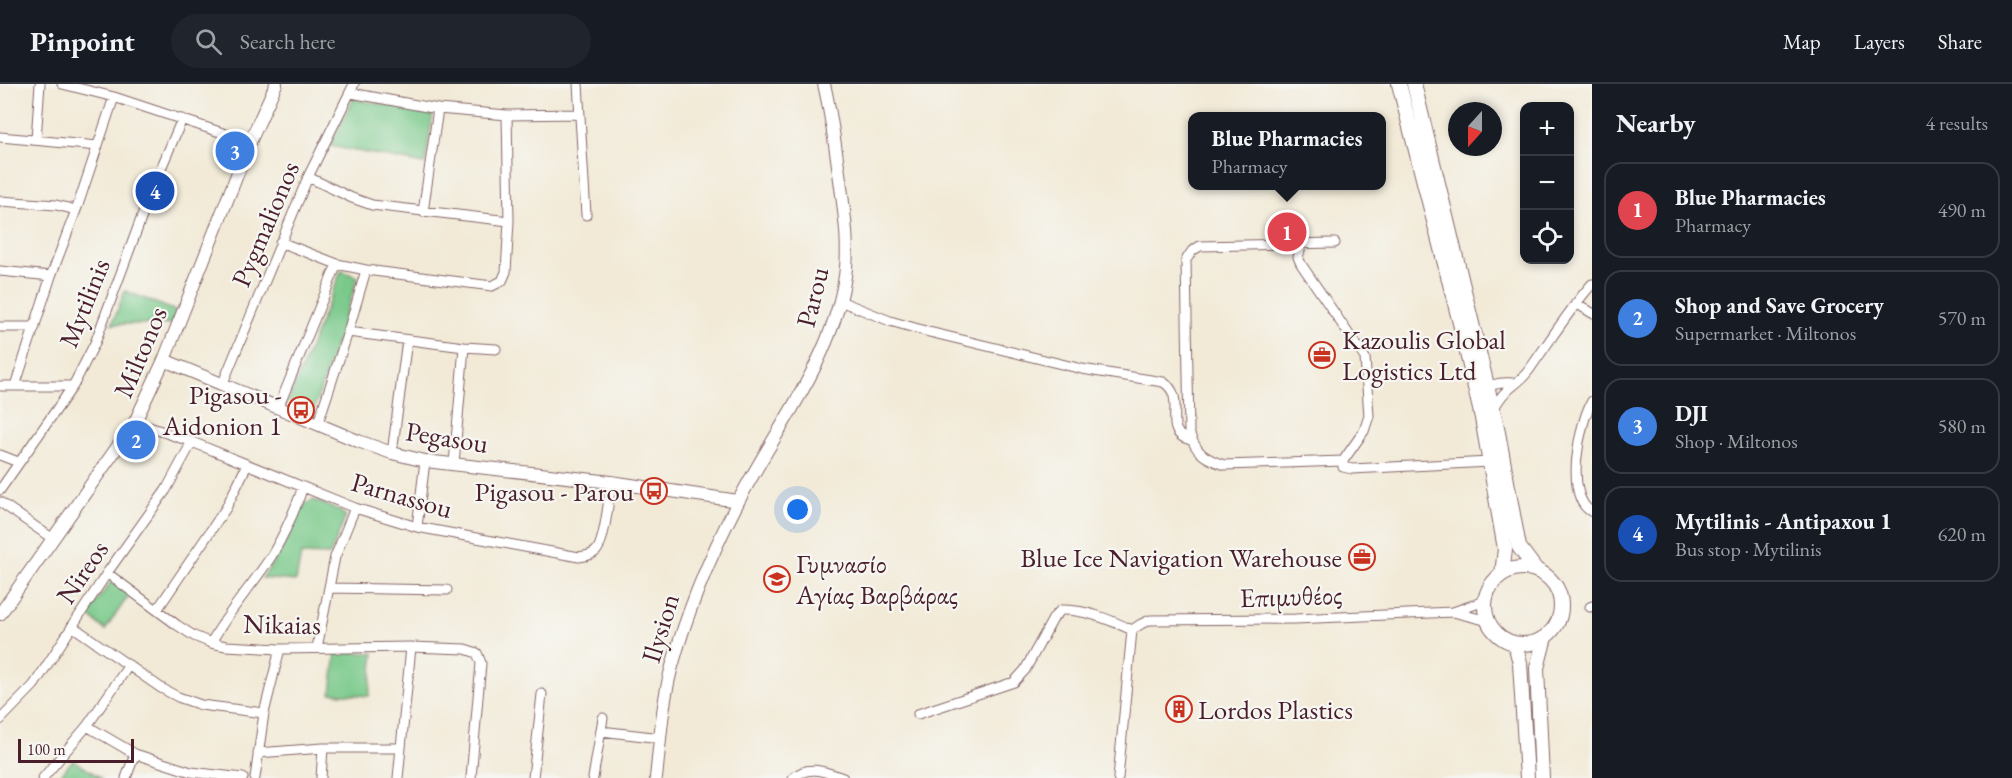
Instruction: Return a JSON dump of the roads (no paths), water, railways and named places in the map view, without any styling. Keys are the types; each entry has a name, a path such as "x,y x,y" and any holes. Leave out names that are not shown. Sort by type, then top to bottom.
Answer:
{"main road":[{"path":"1399,84 1520,547 1537,571"},
{"path":"1413,84 1487,387 1490,462 1506,549 1502,574"},
{"path":"1513,570 1537,571 1554,585 1561,607 1559,619 1554,629 1545,637 1531,644 1515,644 1499,636 1488,621 1485,601 1494,581 1502,574 1513,570"},
{"path":"1542,778 1537,668 1545,637"},
{"path":"1515,644 1520,663 1527,778"}],"street":[{"path":"36,139 40,84"},
{"path":"62,84 114,98 250,142"},
{"path":"578,84 586,215"},
{"name":"Parou","path":"738,501 814,368 835,320 845,280 846,242 832,115 824,84"},
{"name":"Miltonos","path":"0,614 135,422 164,360 271,85"},
{"path":"352,88 438,109 507,115 580,114"},
{"name":"Pygmalionos","path":"223,384 308,177 352,88"},
{"path":"15,386 114,98"},
{"path":"423,212 438,109"},
{"path":"280,242 338,264 366,270 492,286 502,281 506,272 509,221 507,115"},
{"name":"Mytilinis","path":"0,490 73,386 94,343 151,192 182,119"},
{"path":"0,137 98,146"},
{"path":"308,177 372,205 509,221"},
{"path":"0,201 56,205 76,210"},
{"path":"1335,243 1200,246 1192,251 1186,260 1189,432 1194,447 1208,459 1224,465 1343,461"},
{"path":"1302,244 1298,256 1301,264 1365,358 1369,416 1364,431 1343,461 1343,467 1352,470 1490,462"},
{"path":"279,406 338,264"},
{"path":"318,423 366,270"},
{"path":"0,271 51,276"},
{"path":"1487,415 1498,398 1528,371 1592,284"},
{"path":"840,301 890,321 928,332 1082,369 1163,382 1174,394 1174,426 1185,439 1191,440"},
{"path":"1576,303 1592,313"},
{"path":"0,327 35,327"},
{"path":"348,332 496,349"},
{"path":"392,453 407,340"},
{"path":"454,464 464,347"},
{"name":"Pegasou","path":"164,360 392,453 425,461 611,482 738,501"},
{"path":"1487,387 1504,382 1513,383"},
{"path":"0,386 73,386"},
{"path":"1592,401 1587,409 1576,462 1578,489 1586,509 1592,513"},
{"name":"Parnassou","path":"135,422 192,442 355,508 417,527 579,557 589,556 596,552 602,542 611,482"},
{"name":"Nireos","path":"0,720 34,686 107,573 166,490 192,442"},
{"path":"0,455 18,462"},
{"path":"417,527 425,461"},
{"path":"157,610 226,508 247,465"},
{"path":"211,643 222,622 272,555 291,520 303,487"},
{"name":"Ilysion","path":"656,778 671,671 690,607 704,571 738,501"},
{"path":"0,502 53,539"},
{"path":"317,648 335,557 355,508"},
{"name":"Nikaias","path":"107,573 194,636 211,643 280,649 411,647 465,649 477,653 481,663 471,778"},
{"path":"329,588 447,590"},
{"path":"1453,612 1485,601"},
{"path":"918,714 1014,682 1025,670 1054,617 1061,610 1077,610 1117,622 1132,630 1118,778"},
{"path":"1453,612 1488,621"},
{"name":"Επιμυθέος","path":"1132,630 1150,620 1295,619 1453,612"},
{"path":"72,626 161,688 201,705 264,713"},
{"path":"398,778 411,647"},
{"path":"255,778 264,713 280,649"},
{"path":"43,778 87,726 129,665"},
{"path":"533,778 542,694"},
{"path":"593,778 603,718"},
{"path":"87,726 135,753 190,775 243,778"},
{"path":"601,731 661,738"},
{"path":"258,753 323,748 400,748"},
{"path":"321,778 323,748"},
{"path":"126,778 135,753"},
{"path":"793,778 808,770 826,772 843,778"}],"place":[{"name":"DJI","path":"235,151"},
{"name":"Mytilinis - Antipaxou 1","path":"155,191"},
{"name":"Blue Pharmacies","path":"1287,232"},
{"name":"Kazoulis Global Logistics Ltd","path":"1322,355"},
{"name":"Pigasou - Aidonion 1","path":"301,410"},
{"name":"Shop and Save Grocery","path":"136,440"},
{"name":"Pigasou - Parou","path":"654,491"},
{"name":"Blue Ice Navigation Warehouse","path":"1362,557"},
{"name":"Γυμνασίο Αγίας Βαρβάρας","path":"777,579"},
{"name":"Lordos Plastics","path":"1179,709"}]}
